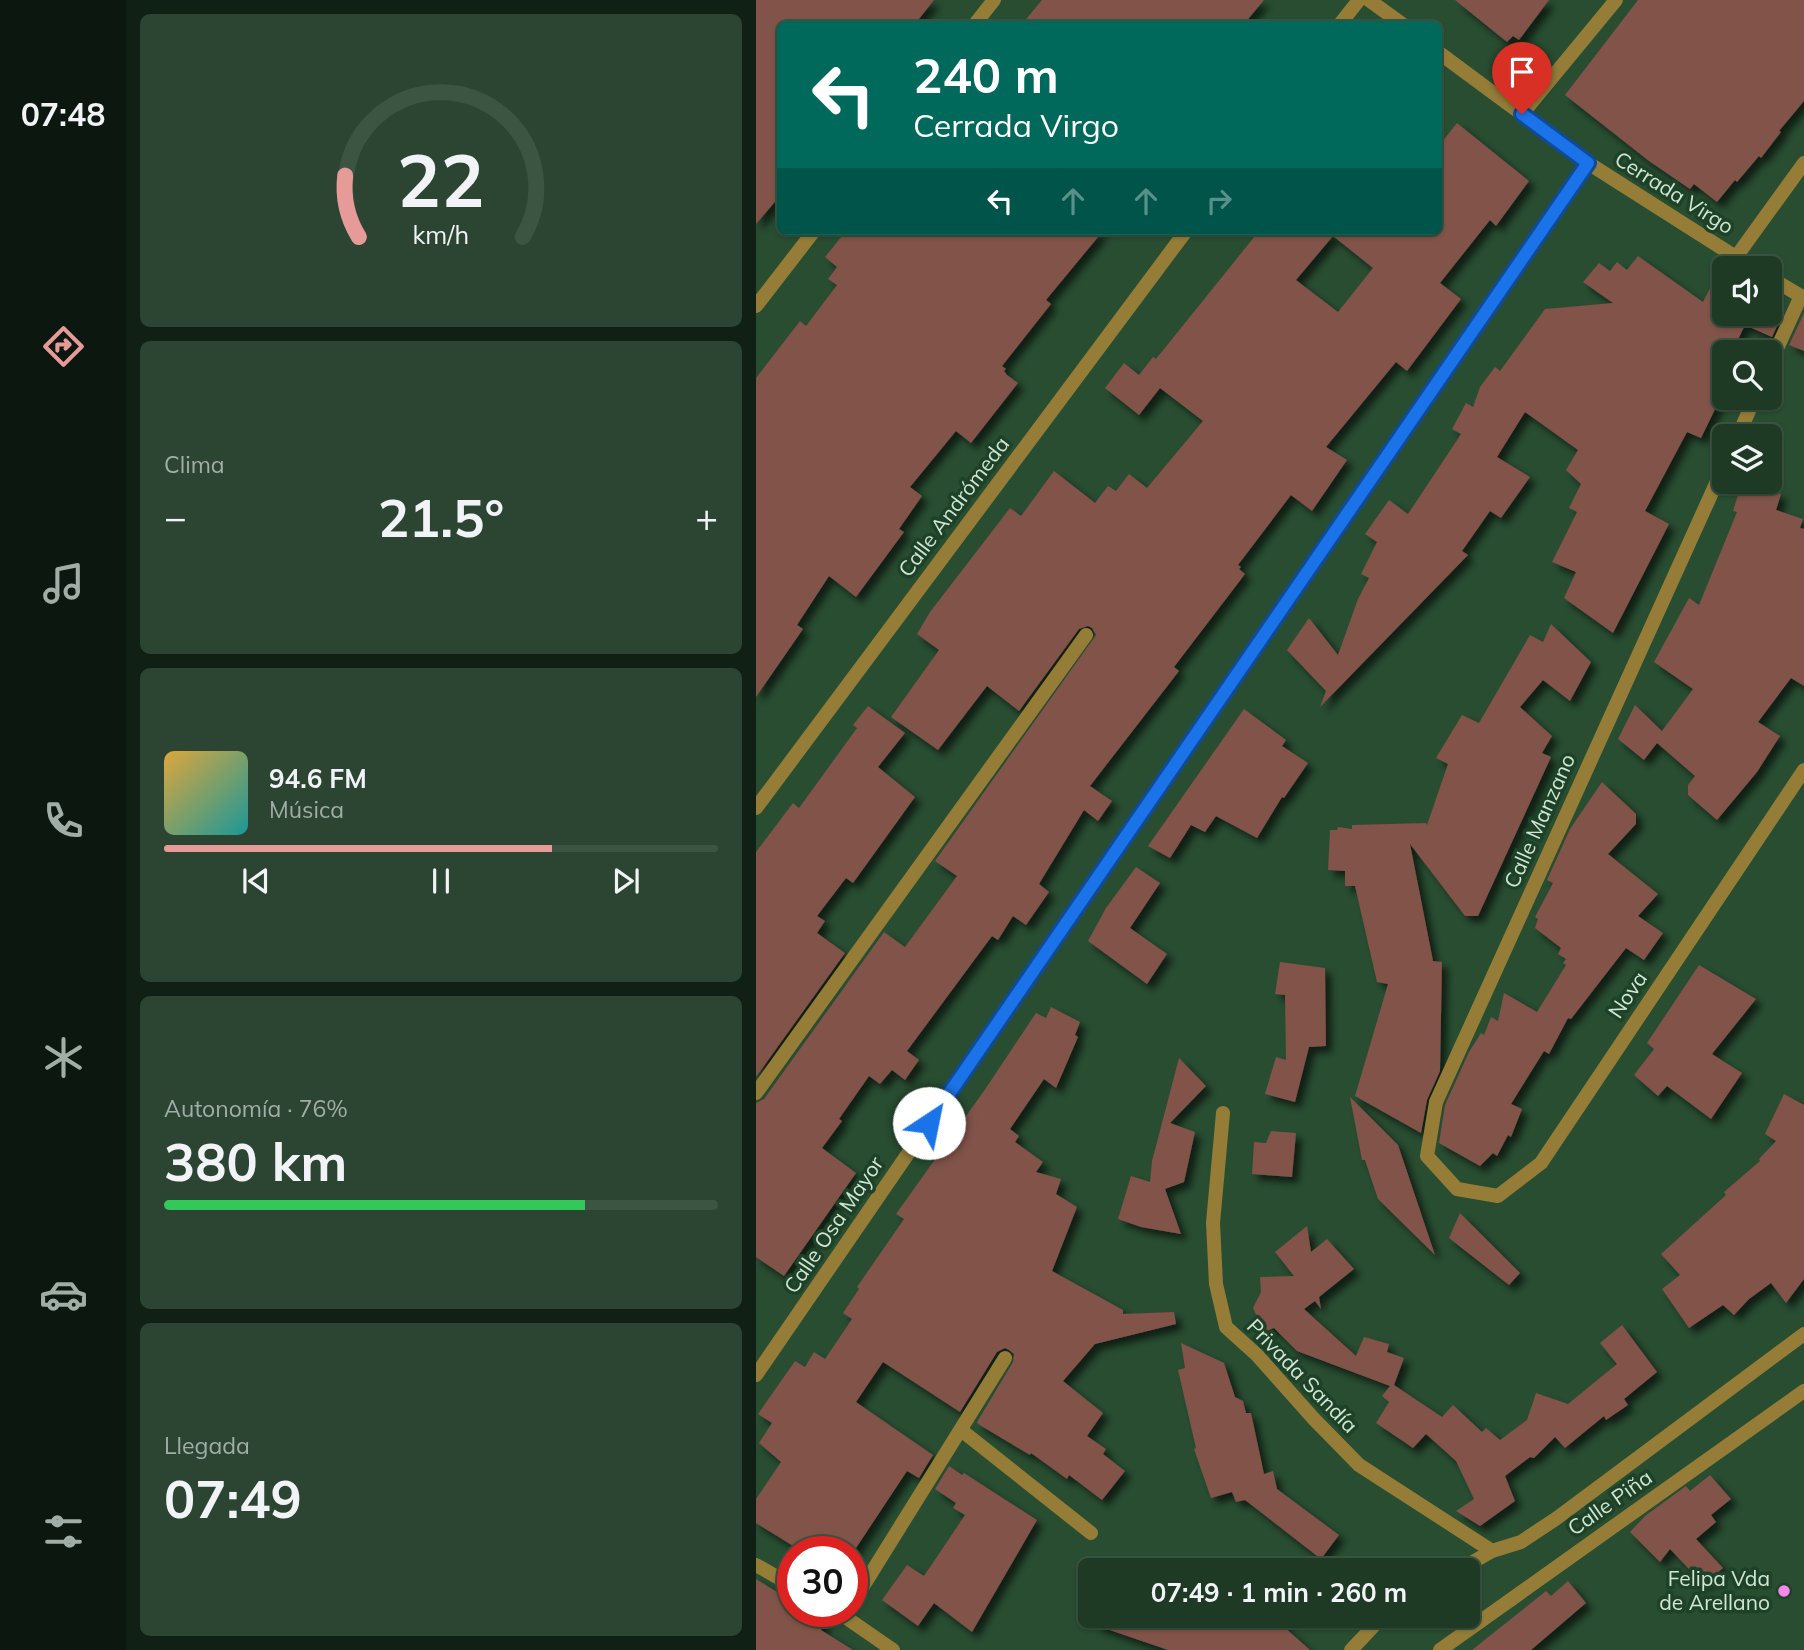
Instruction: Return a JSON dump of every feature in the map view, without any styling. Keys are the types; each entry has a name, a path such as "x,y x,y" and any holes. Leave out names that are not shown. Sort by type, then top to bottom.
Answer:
{"street":[{"path":"977,21 994,0"},
{"path":"1342,21 1359,0"},
{"path":"1369,0 1398,21"},
{"path":"1522,114 1616,0"},
{"name":"Cerrada Virgo","path":"1442,55 1588,163 1734,256"},
{"name":"Calle Osa Mayor","path":"756,1375 1588,163"},
{"path":"1737,256 1804,163"},
{"path":"756,306 811,235"},
{"name":"Calle Andrómeda","path":"756,808 1183,235"},
{"path":"1781,340 1802,297 1782,285"},
{"name":"Calle Manzano","path":"1457,1189 1427,1156 1436,1102 1712,492"},
{"path":"756,1093 1086,635"},
{"name":"Nova","path":"1457,1189 1498,1196 1541,1163 1804,770"},
{"name":"Privada Sandía","path":"1223,1113 1213,1223 1216,1284 1226,1327 1257,1355 1359,1465 1492,1551"},
{"name":"Calle Piña","path":"1480,1558 1492,1551 1521,1542 1557,1518 1804,1334"},
{"path":"868,1576 1005,1358"},
{"name":"Calle Piña","path":"1440,1650 1804,1391"},
{"path":"961,1430 1091,1533"},
{"path":"756,1565 777,1577"},
{"path":"865,1627 893,1650"},
{"path":"1351,1650 1372,1628"}],"building":[{"path":"756,0 934,0 917,21 777,21 777,200 756,224"},
{"path":"1042,0 1264,0 1246,21 1024,21"},
{"path":"1455,0 1549,0 1519,40 1513,36 1507,42"},
{"path":"1638,0 1804,0 1804,101 1761,158 1759,156 1737,182 1735,180 1717,202 1694,184 1690,189 1649,161 1565,95"},
{"path":"1457,123 1529,181 1496,226 1490,220 1440,283 1461,299 1407,371 1396,362 1326,447 1347,460 1312,511 1291,495 1238,565 1245,574 1174,667 1179,671 1090,786 1112,801 1098,821 1084,810 1039,884 1049,892 1026,925 1013,916 998,940 992,936 907,1051 919,1060 905,1080 892,1070 880,1084 869,1076 839,1119 842,1121 822,1148 856,1173 784,1276 756,1257 756,1103 764,1099 884,932 905,947 957,876 935,861 1096,635 1088,626 1079,629 1019,711 987,686 938,750 891,717 939,650 917,634 930,612 1010,508 1021,516 1054,471 1095,503 1108,486 1116,491 1129,474 1147,488 1203,421 1160,388 1139,415 1105,388 1124,363 1139,375 1153,357 1156,359 1256,235 1442,235 1442,142","holes":["1333,236 1373,268 1338,312 1296,280"]},
{"path":"843,235 1100,235 1046,300 1051,304 1002,366 1007,375 1018,383 971,443 956,431 910,487 922,496 899,529 904,532 856,597 829,576 797,625 803,629 756,697 756,378 800,321 806,326 837,285 828,279 837,267 825,257"},
{"path":"1638,256 1703,302 1712,284 1712,326 1745,326 1738,340 1712,340 1710,397 1712,410 1715,410 1701,438 1687,432 1645,511 1669,524 1613,633 1564,598 1576,572 1552,562 1577,512 1569,508 1581,484 1566,470 1578,450 1525,412 1497,457 1530,477 1501,518 1490,511 1462,551 1468,555 1320,707 1326,691 1287,650 1309,618 1338,655 1358,599 1369,578 1361,574 1377,542 1365,534 1389,500 1408,514 1461,434 1452,429 1466,403 1473,407 1480,387 1495,367 1500,371 1545,309 1613,303 1583,282 1599,263 1610,271 1617,262 1627,270"},
{"path":"1804,313 1804,351 1789,345"},
{"path":"1747,326 1777,326 1772,337"},
{"path":"1738,494 1781,494 1776,510 1803,519 1800,528 1804,529 1804,686 1791,678 1758,722 1780,736 1757,772 1717,820 1688,795 1688,785 1695,776 1657,743 1644,760 1618,739 1635,705 1662,731 1693,689 1654,662 1689,598 1699,605 1737,512 1733,511"},
{"path":"1551,624 1591,662 1570,701 1543,680 1520,707 1552,736 1542,753 1551,757 1478,916 1465,916 1410,844 1433,961 1442,962 1440,1071 1427,1100 1421,1133 1355,1096 1388,984 1377,982 1355,886 1345,886 1345,871 1328,870 1330,830 1337,830 1338,827 1352,829 1352,825 1427,825 1448,764 1436,758 1462,715 1479,723 1530,635 1543,642"},
{"path":"868,706 905,733 878,767 915,797 853,883 846,878 817,916 825,921 817,933 845,953 756,1077 756,852 793,803 799,808 857,728 853,725"},
{"path":"1244,709 1286,740 1282,746 1308,763 1284,798 1282,797 1257,838 1216,816 1205,832 1191,825 1170,858 1148,846"},
{"path":"1602,782 1636,814 1636,824 1608,854 1658,894 1638,916 1663,933 1644,960 1626,948 1571,1019 1568,1018 1549,1054 1544,1051 1511,1104 1522,1109 1511,1137 1508,1135 1497,1156 1493,1153 1480,1166 1439,1143 1445,1105 1469,1052 1481,1033 1484,1035 1491,1017 1498,1021 1504,993 1537,1012 1566,965 1563,963 1566,959 1558,954 1561,948 1535,928 1538,919 1535,917 1553,883 1547,880 1570,829"},
{"path":"1136,867 1160,883 1130,928 1167,954 1147,984 1088,941 1106,908"},
{"path":"1280,962 1325,968 1326,1046 1309,1047 1295,1102 1265,1094 1276,1057 1286,1060 1285,995 1275,994"},
{"path":"1699,965 1756,999 1712,1054 1742,1073 1711,1119 1667,1086 1658,1096 1634,1075 1654,1049 1647,1043"},
{"path":"1051,1007 1080,1022 1075,1035 1078,1037 1056,1088 1044,1079 1010,1129 1019,1136 1015,1142 1043,1162 1036,1172 1061,1179 1056,1194 1077,1207 1052,1271 1123,1310 1123,1314 1174,1312 1176,1324 1095,1344 1063,1381 1103,1413 1087,1436 1106,1449 1103,1454 1125,1471 1102,1500 1069,1475 1067,1479 1031,1453 1030,1455 978,1424 1013,1362 1014,1354 1005,1348 997,1352 960,1412 883,1362 856,1402 933,1455 919,1478 907,1471 864,1536 777,1536 756,1523 756,1499 781,1462 759,1443 772,1423 758,1414 795,1361 805,1367 814,1352 825,1359 852,1319 843,1313 859,1289 857,1287 904,1219 896,1214 1036,1013 1046,1018"},
{"path":"1179,1058 1206,1086 1170,1123 1195,1132 1184,1182 1165,1189 1181,1234 1141,1227 1118,1219 1131,1176 1150,1182 1152,1161"},
{"path":"1784,1094 1804,1105 1804,1279 1786,1303 1771,1283 1749,1299 1734,1315 1723,1305 1689,1328 1662,1289 1680,1275 1661,1254 1726,1195 1724,1192 1760,1161 1776,1141 1765,1134"},
{"path":"1350,1097 1398,1145 1435,1255 1378,1199 1365,1160 1362,1160"},
{"path":"1271,1131 1296,1133 1292,1177 1252,1174 1254,1142 1266,1143"},
{"path":"1460,1213 1520,1273 1509,1285 1449,1238"},
{"path":"1307,1226 1311,1252 1327,1239 1354,1269 1319,1297 1321,1309 1315,1301 1304,1309 1356,1356 1364,1337 1389,1344 1387,1352 1404,1358 1394,1385 1442,1417 1453,1405 1482,1432 1486,1428 1500,1440 1527,1420 1536,1393 1568,1404 1617,1364 1600,1343 1622,1325 1657,1372 1624,1399 1628,1405 1606,1420 1604,1416 1565,1448 1555,1437 1534,1458 1530,1457 1505,1476 1515,1501 1480,1526 1456,1511 1474,1499 1456,1461 1426,1434 1413,1448 1376,1423 1389,1402 1382,1396 1390,1386 1297,1351 1274,1328 1264,1332 1253,1308 1261,1292 1260,1277 1294,1276 1275,1252"},
{"path":"1181,1343 1224,1363 1235,1397 1243,1401 1246,1413 1251,1413 1264,1474 1273,1471 1277,1489 1339,1535 1322,1558 1245,1500 1236,1502 1232,1492 1211,1498 1194,1449 1196,1448 1178,1370 1185,1368"},
{"path":"949,1466 1037,1520 972,1632 934,1603 918,1626 882,1600 907,1565 924,1576 965,1515 953,1508 956,1503 935,1489"},
{"path":"1710,1475 1731,1499 1711,1515 1716,1522 1696,1539 1723,1568 1704,1585 1670,1549 1660,1562 1630,1532 1645,1516 1686,1486 1690,1491"},
{"path":"756,1579 777,1592 777,1627 822,1627 821,1630 853,1650 756,1650"},
{"path":"1568,1581 1586,1603 1531,1650 1472,1650 1546,1591 1551,1596"},
{"path":"1104,1628 1285,1628 1310,1650 1168,1650"}],"place":[{"name":"Felipa Vda de Arellano","path":"1784,1591"}],"route":[{"path":"929,1123 1588,163 1522,114"}]}
